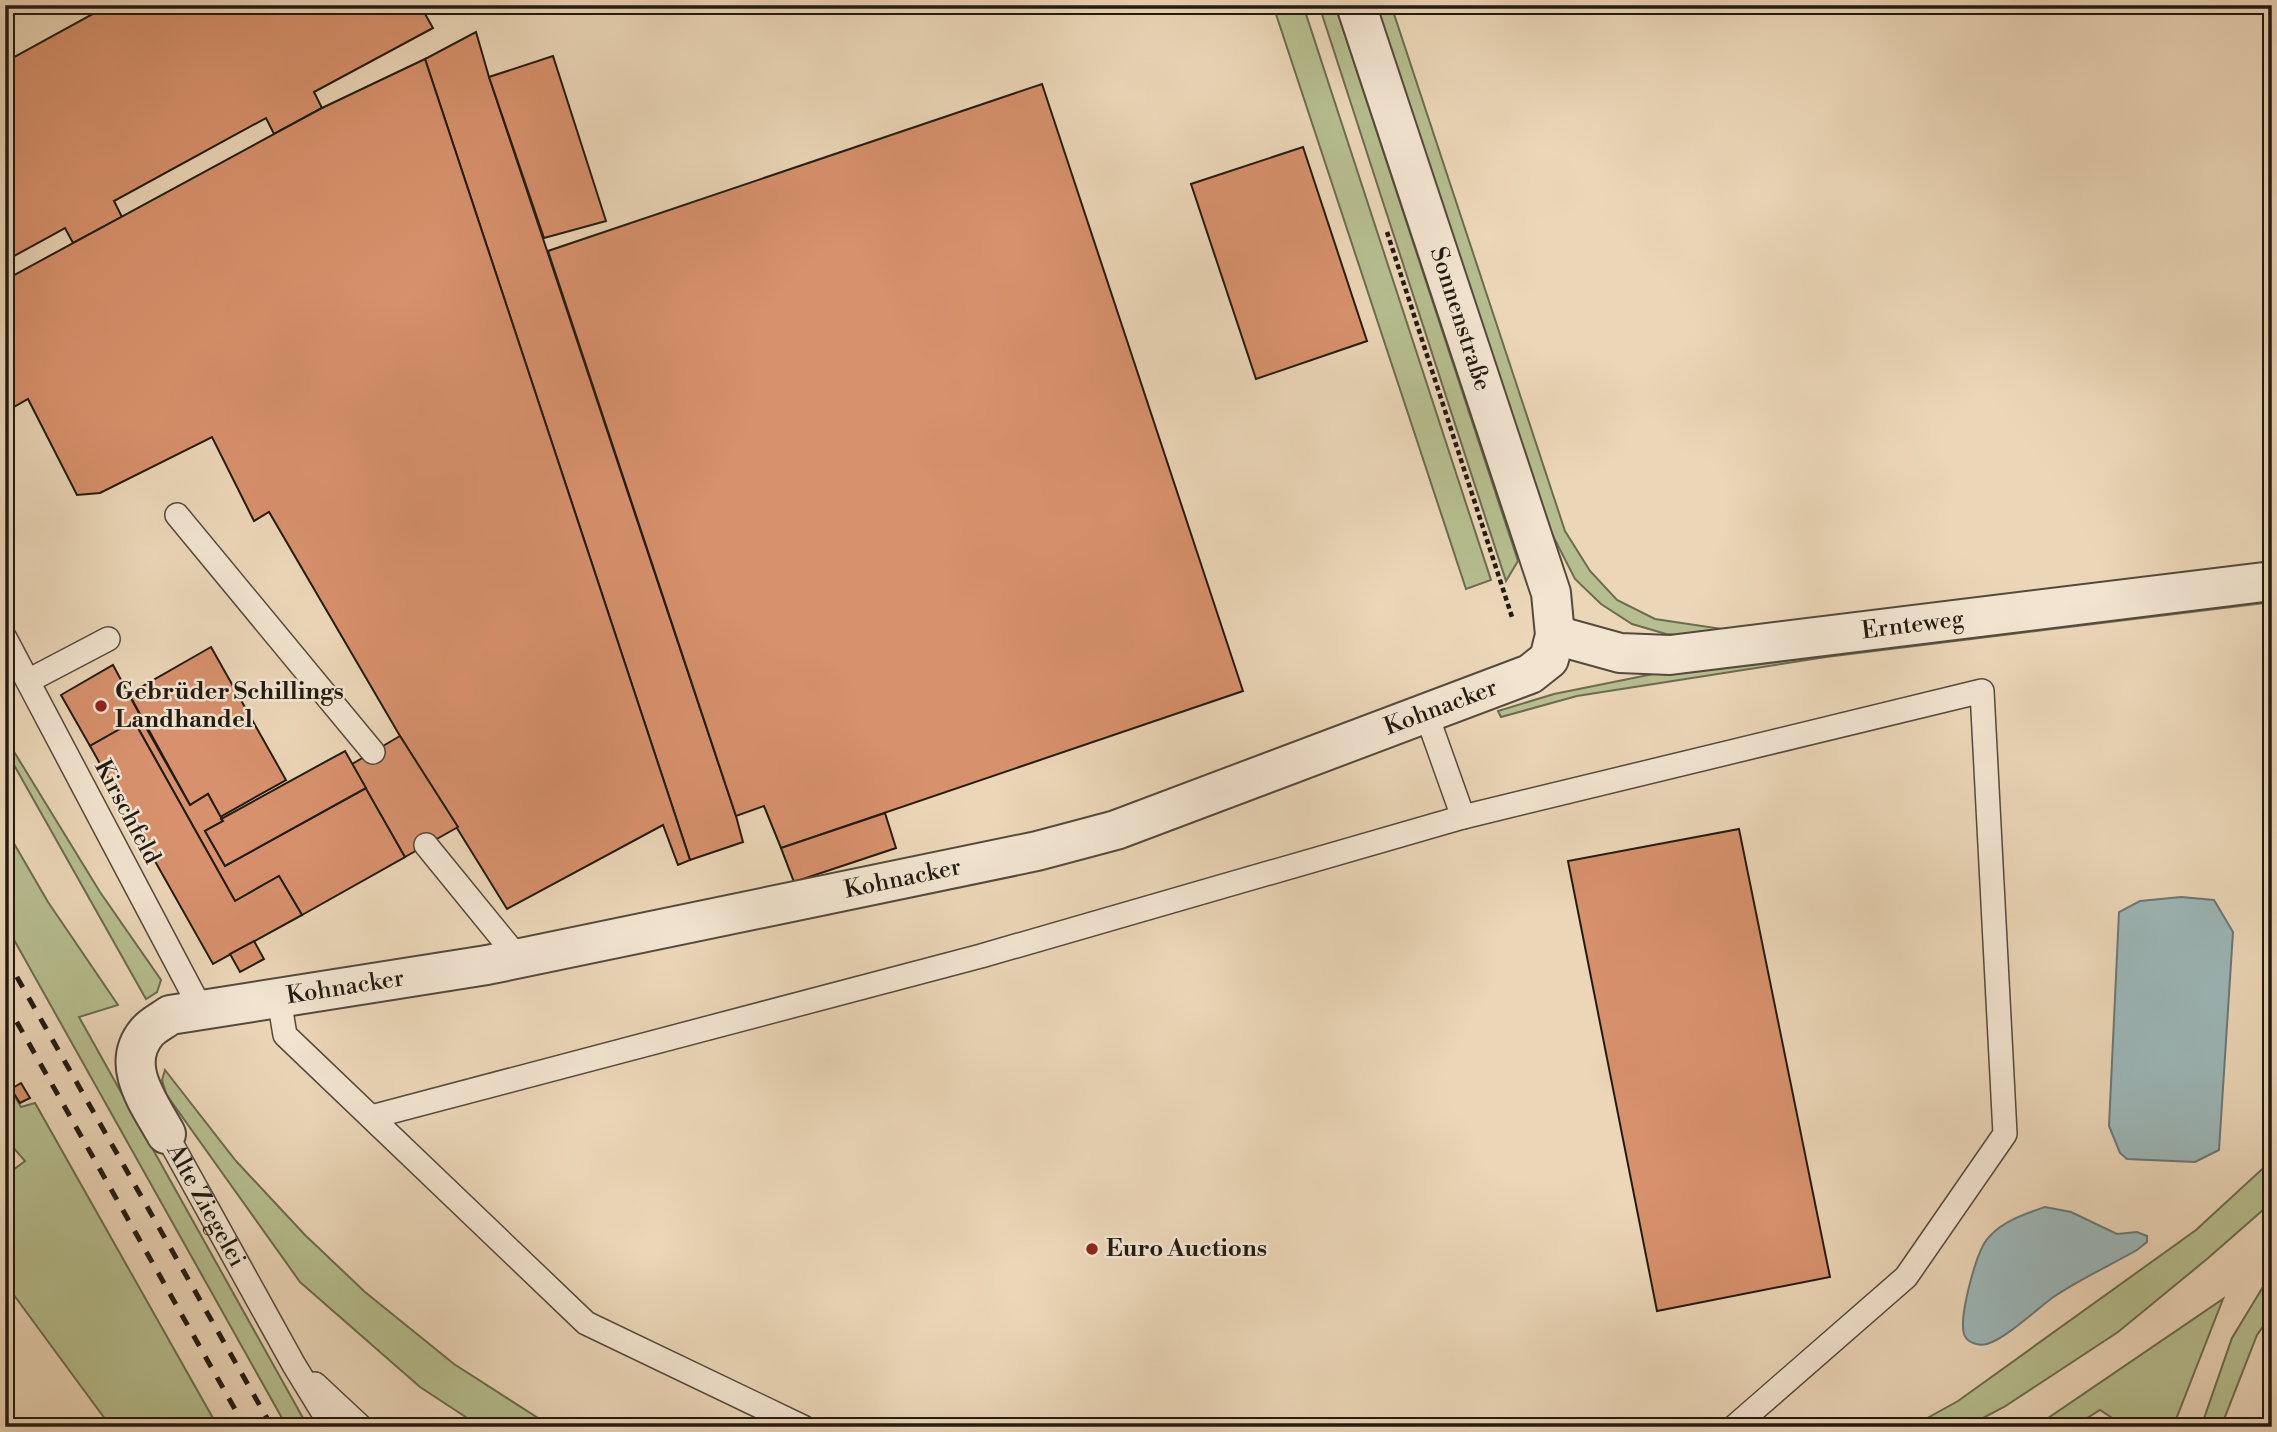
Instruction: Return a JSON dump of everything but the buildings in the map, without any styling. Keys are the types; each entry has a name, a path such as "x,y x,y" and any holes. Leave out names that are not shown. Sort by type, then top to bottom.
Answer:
{"street":[{"name":"Sonnenstraße","path":"1356,5 1551,593 1555,635"},
{"name":"Ernteweg","path":"1555,635 1620,653 1670,655 2272,581"},
{"name":"Kohnacker","path":"202,1011 519,958 1037,851 1103,834 1530,674 1549,659 1555,635"},
{"name":"Alte Ziegelei","path":"166,1134 137,1081 135,1060 139,1043 148,1030 170,1016 202,1011"}],"lane":[{"path":"177,515 373,751"},
{"name":"Kirschfeld","path":"5,638 202,1011"},
{"path":"28,681 108,639"},
{"path":"371,1117 981,956 1463,817 1982,691 2005,1134 1906,1277 1734,1427"},
{"path":"1426,713 1463,817"},
{"path":"426,845 519,958"},
{"path":"279,999 285,1035 586,1323 803,1427"},
{"name":"Alte Ziegelei","path":"166,1134 294,1365 332,1427"},
{"path":"294,1365 361,1427"}],"path":[{"path":"1386,228 1530,674"}],"green space":[{"path":"1273,5 1303,5 1491,580 1466,589"},
{"path":"1319,5 1335,5 1518,561 1506,581"},
{"path":"1376,5 1391,5 1565,531 1590,571 1617,600 1655,619 1729,630 1727,639 1666,634 1632,624 1601,604 1575,579 1550,530"},
{"path":"2272,590 2272,602 1826,657 1577,696 1501,717 1498,711 1554,694 1678,669"},
{"path":"5,737 100,892 161,980 157,992 146,999 5,749"},
{"path":"5,828 48,902 118,1005 79,1017 308,1427 287,1427 13,938 5,922"},
{"path":"165,1070 236,1161 305,1235 365,1292 454,1364 552,1427 481,1427 420,1387 300,1282 166,1094 162,1080"},
{"path":"5,1080 21,1107 35,1103 218,1427 111,1427 5,1283 5,1176 25,1161 5,1138"},
{"path":"2272,1160 2272,1202 2118,1332 2004,1407 1966,1427 1911,1427 1958,1401 2196,1230"},
{"path":"2272,1272 2272,1314 2257,1335 2221,1427 2201,1427 2232,1338"},
{"path":"2223,1299 2173,1427 2126,1427 2100,1410 2073,1427 2035,1427"}],"water":[{"path":"2181,897 2214,900 2233,932 2219,1150 2195,1162 2127,1159 2120,1153 2109,1126 2119,912 2140,901"},
{"path":"2045,1207 2071,1212 2117,1234 2137,1232 2147,1236 2147,1242 2062,1291 1994,1341 1984,1345 1970,1342 1965,1337 1963,1325 1966,1299 1984,1244 1995,1231 2008,1222"}],"railway":[{"path":"5,956 272,1427"},
{"path":"5,1001 245,1427"}],"place":[{"name":"Gebrüder Schillings Landhandel","path":"101,706"},
{"name":"Euro Auctions","path":"1092,1249"}]}
